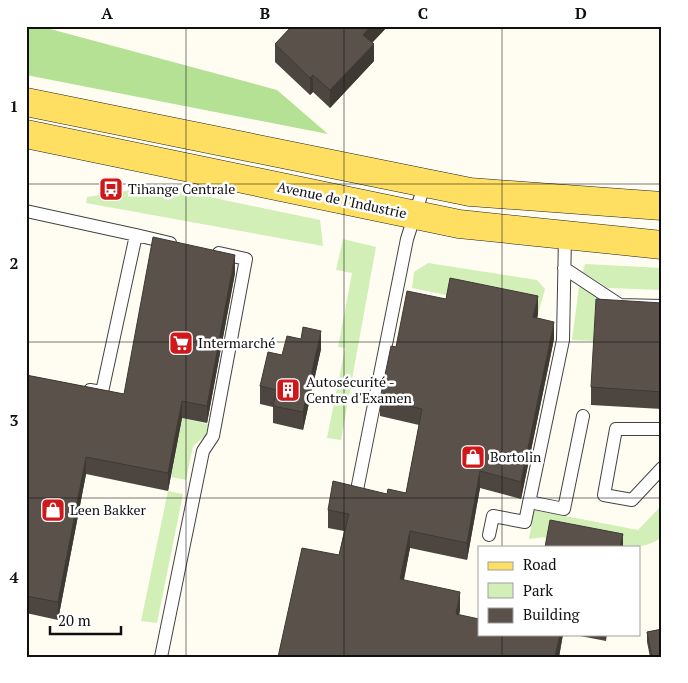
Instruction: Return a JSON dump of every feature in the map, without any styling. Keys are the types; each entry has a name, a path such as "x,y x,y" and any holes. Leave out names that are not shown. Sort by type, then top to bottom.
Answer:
{"main road":[{"path":"26,102 470,192 662,206"},
{"name":"Avenue de l'Industrie","path":"26,134 459,224 662,245"}],"lane":[{"path":"357,490 407,239 425,183"},
{"path":"26,211 182,245"},
{"path":"77,387 102,392 136,235"},
{"path":"489,535 493,516 525,522 563,340 565,236"},
{"path":"161,657 203,451 213,436 246,259 210,251"},
{"path":"564,268 620,305 662,306"},
{"path":"529,502 564,510 582,416"},
{"path":"662,429 616,429 604,495 632,500 662,468"}],"green space":[{"path":"26,26 39,26 277,90 328,134 26,75"},
{"path":"157,186 320,220 323,246 86,203 87,197"},
{"path":"343,239 376,247 341,440 327,438 345,348 338,347 352,273 336,270"},
{"path":"428,263 537,280 545,289 538,314 412,288 414,272"},
{"path":"585,264 662,268 662,290 608,288 583,272"},
{"path":"579,286 607,302 595,341 572,340"},
{"path":"182,418 208,424 206,435 193,446 186,480 171,477"},
{"path":"168,491 183,494 157,623 141,621"},
{"path":"662,505 662,536 653,543 640,546 601,546 552,538 529,539 534,510 638,530"}],"building":[{"path":"292,26 371,26 363,35 374,44 330,90 313,75 310,78 275,44"},
{"path":"153,237 235,255 207,406 182,401 168,473 86,457 58,602 26,596 26,375 124,394"},
{"path":"450,278 538,296 533,317 554,322 521,482 480,471 467,543 410,531 400,579 460,592 456,614 478,619 478,636 560,636 555,657 278,657 302,548 339,555 349,514 328,510 333,481 387,494 388,489 406,493 422,409 380,399 391,346 396,347 407,291 446,299"},
{"path":"596,299 662,303 662,392 591,387"},
{"name":"Autosécurité - Centre d'Examen","path":"303,327 321,331 303,412 273,406 277,390 260,386 268,352 282,355 287,336 301,339"},
{"path":"550,520 623,534 620,546 545,546"},
{"path":"662,629 662,656 652,657 647,632"}],"place":[{"name":"Tihange Centrale","path":"111,189"},
{"name":"Intermarché","path":"181,343"},
{"name":"Autosécurité - Centre d'Examen","path":"288,390"},
{"name":"Bortolin","path":"473,457"},
{"name":"Leen Bakker","path":"53,510"}]}
